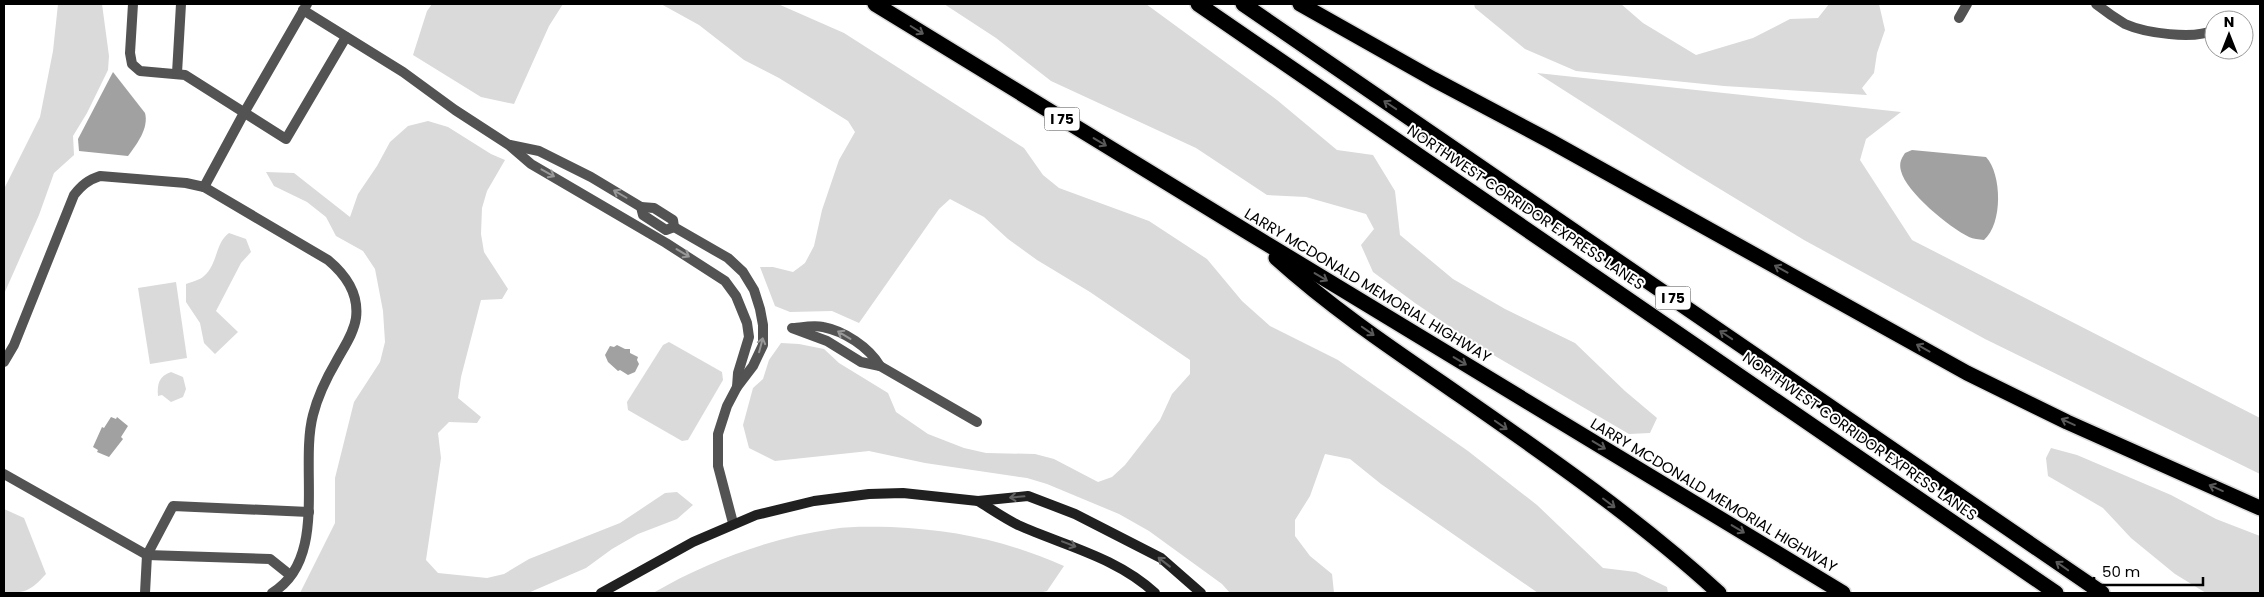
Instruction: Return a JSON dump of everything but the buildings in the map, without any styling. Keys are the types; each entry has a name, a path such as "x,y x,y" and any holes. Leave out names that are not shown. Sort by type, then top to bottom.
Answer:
{"highway":[{"name":"LARRY MCDONALD MEMORIAL HIGHWAY","path":"876,4 1249,234 1843,593"},
{"name":"NORTHWEST CORRIDOR EXPRESS LANES","path":"1198,4 2056,593"},
{"name":"I 75","path":"1243,4 2102,593"},
{"path":"1300,4 1432,79 1550,140 1967,373 2067,422 2260,508"},
{"path":"1249,234 1294,274 1349,318 1598,495 1648,533 1719,593"}],"street":[{"path":"133,4 130,53 132,64 140,71 185,75 286,139 346,37"},
{"path":"177,73 180,4"},
{"path":"1959,18 1967,4"},
{"path":"2096,4 2127,25 2148,30 2192,34 2204,32"},
{"path":"204,188 244,113 305,7 346,37 374,53 509,145 530,164 666,243 725,281 736,296 747,323 749,337 738,373 737,387"},
{"path":"509,145 539,151 591,177 641,206 643,215 666,230 674,227 728,258 743,272 754,290 763,325 763,346 753,366 737,387 722,420 717,449 718,466 733,523"},
{"path":"4,362 14,345 74,195 90,179 100,176 186,183 204,188 328,260 346,278 352,290 356,304 356,318 352,333 325,382 313,415 310,433 309,512 302,554 290,575 272,593"},
{"path":"880,366 875,358 841,332 821,326 792,328 827,341 861,362 880,366 977,422"},
{"path":"4,474 147,555 270,559 290,575"},
{"path":"601,593 693,542 733,523 791,505 870,494 912,494 978,501 1028,496 1075,514 1160,558 1201,593"},
{"path":"978,501 1017,524 1087,551 1117,565 1155,593"},
{"path":"145,593 147,555 173,506 309,512"}],"shaded area":[{"path":"58,4 102,4 109,56 108,70 87,113 73,136 74,155 54,173 39,215 4,294 4,189 40,117 53,51"},
{"path":"432,4 563,4 549,26 514,104 481,97 413,55 427,11"},
{"path":"661,4 778,4 844,33 1024,148 1043,175 1059,188 1149,221 1207,259 1242,301 1270,326 1338,360 1468,451 1537,505 1603,568 1636,572 1667,587 1668,593 1538,593 1381,484 1350,459 1325,454 1310,496 1295,520 1295,536 1310,556 1332,574 1334,593 1230,593 1222,584 1149,531 1119,514 1047,484 1027,478 925,463 869,451 775,461 749,448 743,425 753,388 763,379 769,360 781,343 799,344 824,349 839,363 888,393 896,412 928,434 964,448 986,453 1035,454 1054,459 1098,482 1112,477 1125,465 1160,420 1172,394 1190,374 1190,360 1090,292 1037,260 1008,239 984,217 950,199 939,209 859,323 832,311 790,312 775,306 760,267 773,267 793,272 805,263 814,246 822,210 839,160 855,132 848,121 779,78 744,60 699,25"},
{"path":"944,4 1146,4 1277,100 1337,150 1373,155 1395,191 1400,235 1453,279 1505,309 1575,343 1625,391 1657,418 1650,433 1629,434 1483,349 1373,272 1361,245 1374,229 1366,214 1306,197 1267,195 1196,148 1051,81 996,38"},
{"path":"1474,4 1621,4 1643,23 1696,55 1753,38 1790,19 1818,18 1829,4 1879,4 1885,30 1877,53 1874,73 1862,88 1867,95 1724,86 1576,71 1525,49 1475,8"},
{"path":"113,72 145,113 144,130 128,156 79,151 78,139"},
{"path":"1537,73 1901,112 1866,139 1860,160 1912,240 2260,418 2260,474 1985,339 1804,240 1687,169"},
{"path":"428,121 448,127 491,154 505,160 487,191 482,208 481,234 484,252 508,289 502,299 481,300 461,377 458,398 481,417 477,423 449,422 438,433 441,458 426,560 438,573 487,578 504,574 529,559 620,523 665,493 677,492 693,505 677,519 638,534 612,549 586,568 528,593 300,593 335,523 335,478 354,402 380,362 385,342 383,311 375,269 363,251 336,236 326,217 307,202 274,186 266,172 294,173 350,217 358,194 377,166 390,142 408,126"},
{"path":"1912,150 1986,157 1995,175 1998,199 1995,223 1984,240 1974,239 1961,232 1929,208 1911,189 1900,166 1901,159 1905,153"},
{"path":"229,233 246,239 251,252 241,263 216,311 238,332 215,354 204,343 200,323 186,302 186,284 200,279 209,271 221,242"},
{"path":"176,282 187,358 150,364 138,288"},
{"path":"669,342 722,372 723,380 688,440 682,441 628,410 627,402 663,345"},
{"path":"617,345 630,349 630,353 638,357 639,364 635,372 628,375 620,370 618,371 608,362 605,355 610,346 614,347"},
{"path":"171,372 183,377 186,389 183,397 171,402 162,395 158,396 158,392 161,378"},
{"path":"111,417 116,419 117,417 128,426 121,437 123,439 109,457 97,452 98,450 93,447 102,427 104,428"},
{"path":"2051,448 2077,455 2171,495 2216,519 2260,536 2260,593 2206,593 2175,574 2131,538 2103,508 2048,476 2046,458"},
{"path":"4,509 24,518 46,574 28,590 4,593"},
{"path":"840,528 914,528 979,538 1021,549 1064,566 1047,591 1039,593 653,593 718,561 786,538"}]}
